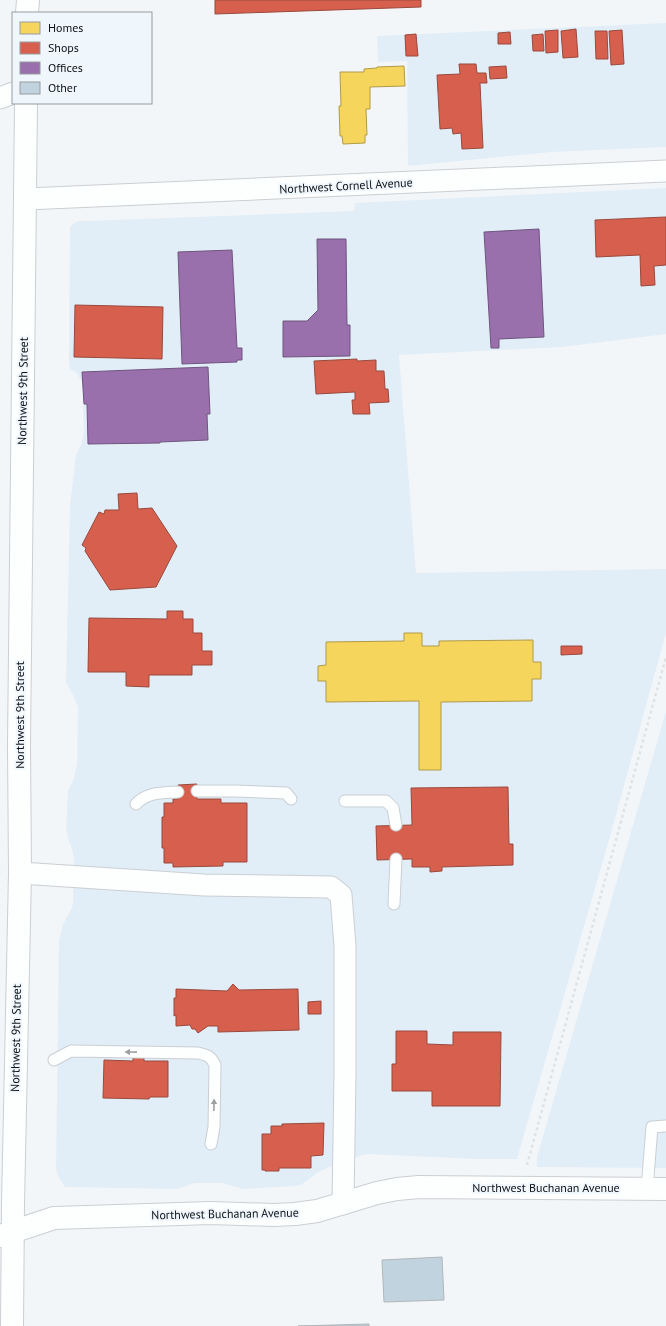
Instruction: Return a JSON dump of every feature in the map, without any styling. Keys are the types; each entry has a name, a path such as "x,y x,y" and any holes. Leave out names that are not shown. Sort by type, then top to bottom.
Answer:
{"main road":[{"path":"28,0 28,12"},
{"name":"Northwest 9th Street","path":"12,1326 6,1234 20,873 19,744 26,104"},
{"name":"Northwest Buchanan Avenue","path":"6,1234 54,1218 211,1213 274,1215 317,1211 397,1189 419,1187 657,1189"}],"street":[{"path":"0,98 12,93"},
{"name":"Northwest Cornell Avenue","path":"26,199 666,171"},
{"path":"20,873 204,885 331,887 338,891 341,895 343,903 346,985 343,1204"}],"lane":[{"path":"197,791 286,793 291,800"},
{"path":"136,804 147,795 178,792"},
{"path":"345,801 386,800 393,808 396,826"},
{"path":"394,904 396,860"},
{"path":"54,1060 71,1051 198,1053 208,1055 215,1065 214,1127 211,1144"},
{"path":"657,1189 652,1127 666,1126"}],"path":[{"path":"521,1188 666,657"}],"shaded area":[{"path":"666,23 666,147 552,152 408,166 407,61 378,62 377,36"},
{"path":"666,188 666,334 562,347 399,355 416,573 666,569 666,633 611,833 517,1159 477,1159 367,1154 338,1163 317,1173 301,1185 293,1186 243,1189 222,1183 195,1183 177,1189 65,1187 58,1176 56,1169 59,940 63,924 72,908 73,901 74,859 66,828 68,791 74,778 77,764 78,707 66,682 70,505 76,455 81,445 84,431 82,382 76,372 71,370 69,365 70,227 78,221 354,211 355,203"},
{"path":"666,711 666,1168 537,1167 537,1157"}],"building: Homes":[{"path":"404,66 405,86 370,87 370,109 366,109 367,135 365,135 365,143 343,144 342,136 340,136 340,72 364,72 364,69 377,67"},
{"path":"404,633 422,633 422,646 439,646 439,641 533,640 533,662 541,662 541,679 532,679 532,701 441,702 441,770 419,770 419,701 326,702 326,681 318,681 318,666 326,665 326,642 404,641"}],"building: Shops":[{"path":"215,0 421,0 421,7 215,14"},
{"path":"576,29 578,57 563,58 561,31"},
{"path":"558,30 558,52 546,53 545,31"},
{"path":"622,30 624,64 611,65 609,31"},
{"path":"595,31 607,31 608,59 596,59"},
{"path":"510,32 511,44 498,44 498,33"},
{"path":"416,34 418,56 406,56 405,35"},
{"path":"543,34 544,51 533,51 532,35"},
{"path":"459,64 476,64 477,73 486,73 487,83 480,83 483,148 462,149 461,133 453,134 452,128 440,129 437,75 460,74"},
{"path":"506,66 507,78 490,79 489,67"},
{"path":"666,217 666,265 654,266 655,285 641,286 640,255 596,257 595,220"},
{"path":"75,305 163,307 162,359 74,357"},
{"path":"357,359 357,361 376,360 376,371 384,371 385,389 388,389 389,402 369,403 370,414 353,414 352,400 355,400 355,392 316,394 314,361"},
{"path":"137,493 138,509 152,508 177,546 156,587 110,590 85,551 86,548 82,545 99,512 104,514 105,510 119,510 118,494"},
{"path":"167,611 183,611 183,619 193,619 193,633 202,633 202,651 212,651 212,665 192,665 192,675 149,675 149,687 126,686 126,672 88,672 89,618 167,619"},
{"path":"561,646 582,646 582,654 561,655"},
{"path":"197,784 197,799 221,799 221,803 247,803 247,862 223,862 223,866 173,867 173,863 164,863 164,848 162,848 162,817 164,817 164,803 173,803 173,799 178,799 178,785"},
{"path":"508,787 509,844 513,844 513,865 442,867 442,871 430,872 430,867 412,867 412,859 377,860 376,826 412,825 411,788"},
{"path":"233,984 239,990 298,989 299,1030 218,1032 218,1026 208,1026 198,1033 195,1029 192,1029 190,1025 176,1026 176,1015 174,1016 174,998 176,998 176,989 227,991"},
{"path":"321,1001 321,1014 308,1014 308,1002"},
{"path":"396,1031 427,1031 427,1044 453,1045 453,1032 501,1032 500,1106 432,1106 432,1091 392,1091 392,1064 396,1064"},
{"path":"133,1055 144,1055 144,1061 168,1061 168,1097 150,1097 149,1099 103,1098 104,1060 133,1061"},
{"path":"324,1123 323,1155 311,1156 311,1168 279,1168 279,1171 262,1170 262,1134 271,1134 271,1126 282,1126 282,1124"}],"building: Offices":[{"path":"539,229 544,337 499,339 499,348 491,348 484,232"},
{"path":"317,239 346,239 347,325 350,325 350,356 283,357 283,321 307,321 318,310"},
{"path":"232,250 237,348 242,348 242,360 237,360 237,362 182,364 178,252"},
{"path":"208,367 210,414 207,414 208,440 160,443 88,444 87,404 84,404 82,372"}],"building: Other":[{"path":"442,1257 444,1300 384,1302 382,1260"},
{"path":"369,1324 369,1326 298,1326"}]}
